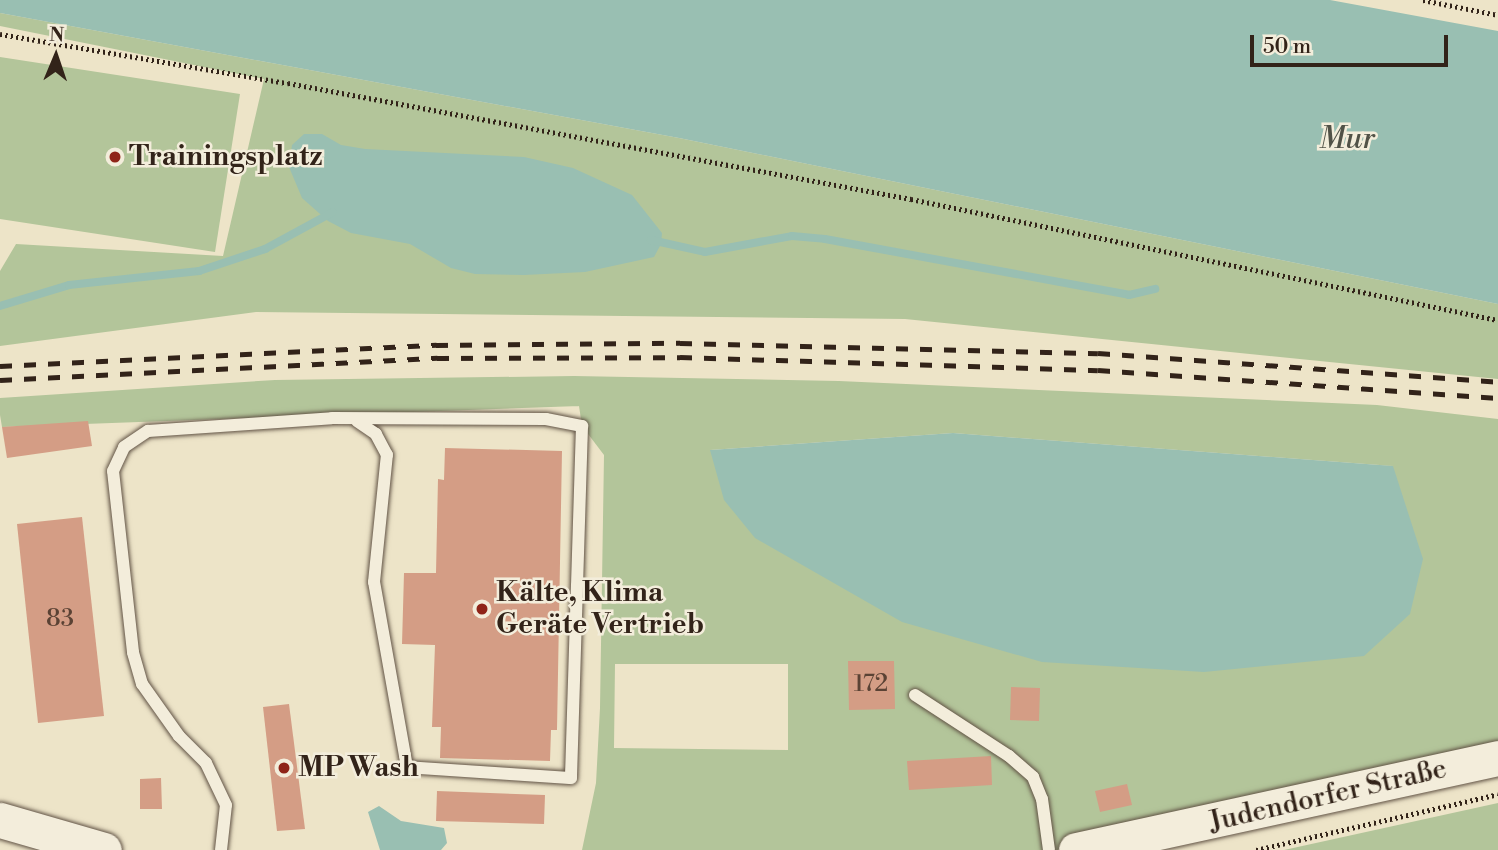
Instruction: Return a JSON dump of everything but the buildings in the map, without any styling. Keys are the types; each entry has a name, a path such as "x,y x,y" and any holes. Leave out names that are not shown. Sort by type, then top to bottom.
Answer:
{"main road":[{"name":"Judendorfer Straße","path":"1076,850 1498,758"},
{"path":"0,820 104,850"}],"lane":[{"path":"221,850 226,805 206,763 163,716 139,674 117,532 113,471 124,447 148,431 257,421 546,419 582,426 571,778 407,768 374,582 387,455 376,434 357,421"},
{"path":"915,695 990,743 1033,777 1042,799 1049,850"}],"path":[{"path":"1423,0 1498,15"},
{"path":"0,34 315,88 898,196 1498,320"},
{"path":"1256,850 1498,794"}],"green space":[{"path":"0,13 679,138 1498,304 1498,379 905,319 256,312 0,346 0,271 16,244 223,256 264,79 0,26"},
{"name":"Trainingsplatz","path":"0,57 240,94 215,252 0,219"},
{"path":"574,376 839,381 1377,405 1498,419 1498,758 1076,850 582,850 596,783 600,708 604,455 582,426 579,406 2,427 0,415 0,398 275,380","holes":["953,433 1393,466 710,450","615,664 788,664 788,750 614,748"]},
{"path":"1498,803 1498,850 1284,850"}],"water":[{"name":"Mur","path":"0,0 1330,0 1498,31 1498,304 679,138 0,13"},
{"path":"304,134 322,134 341,145 365,149 524,157 573,168 632,195 662,233 661,244 654,257 585,272 475,274 451,268 410,244 351,233 328,221 302,198 289,167 292,145"},
{"path":"953,433 1393,466 1423,559 1410,614 1364,656 1204,672 1042,662 902,622 755,538 724,500 710,450"},
{"path":"379,806 401,821 444,828 447,843 441,850 380,850 368,812"}],"waterway":[{"path":"0,306 69,285 199,271 265,249 333,212"},
{"path":"651,240 705,252 792,236 825,239 1129,295 1155,289"}],"railway":[{"path":"0,366 436,345 680,343 1098,353 1498,382"},
{"path":"0,380 437,358 680,357 1098,370 1498,398"}],"place":[{"name":"Trainingsplatz","path":"115,157"},
{"name":"Kälte, Klima Geräte Vertrieb","path":"482,609"},
{"name":"MP Wash","path":"284,768"}]}
